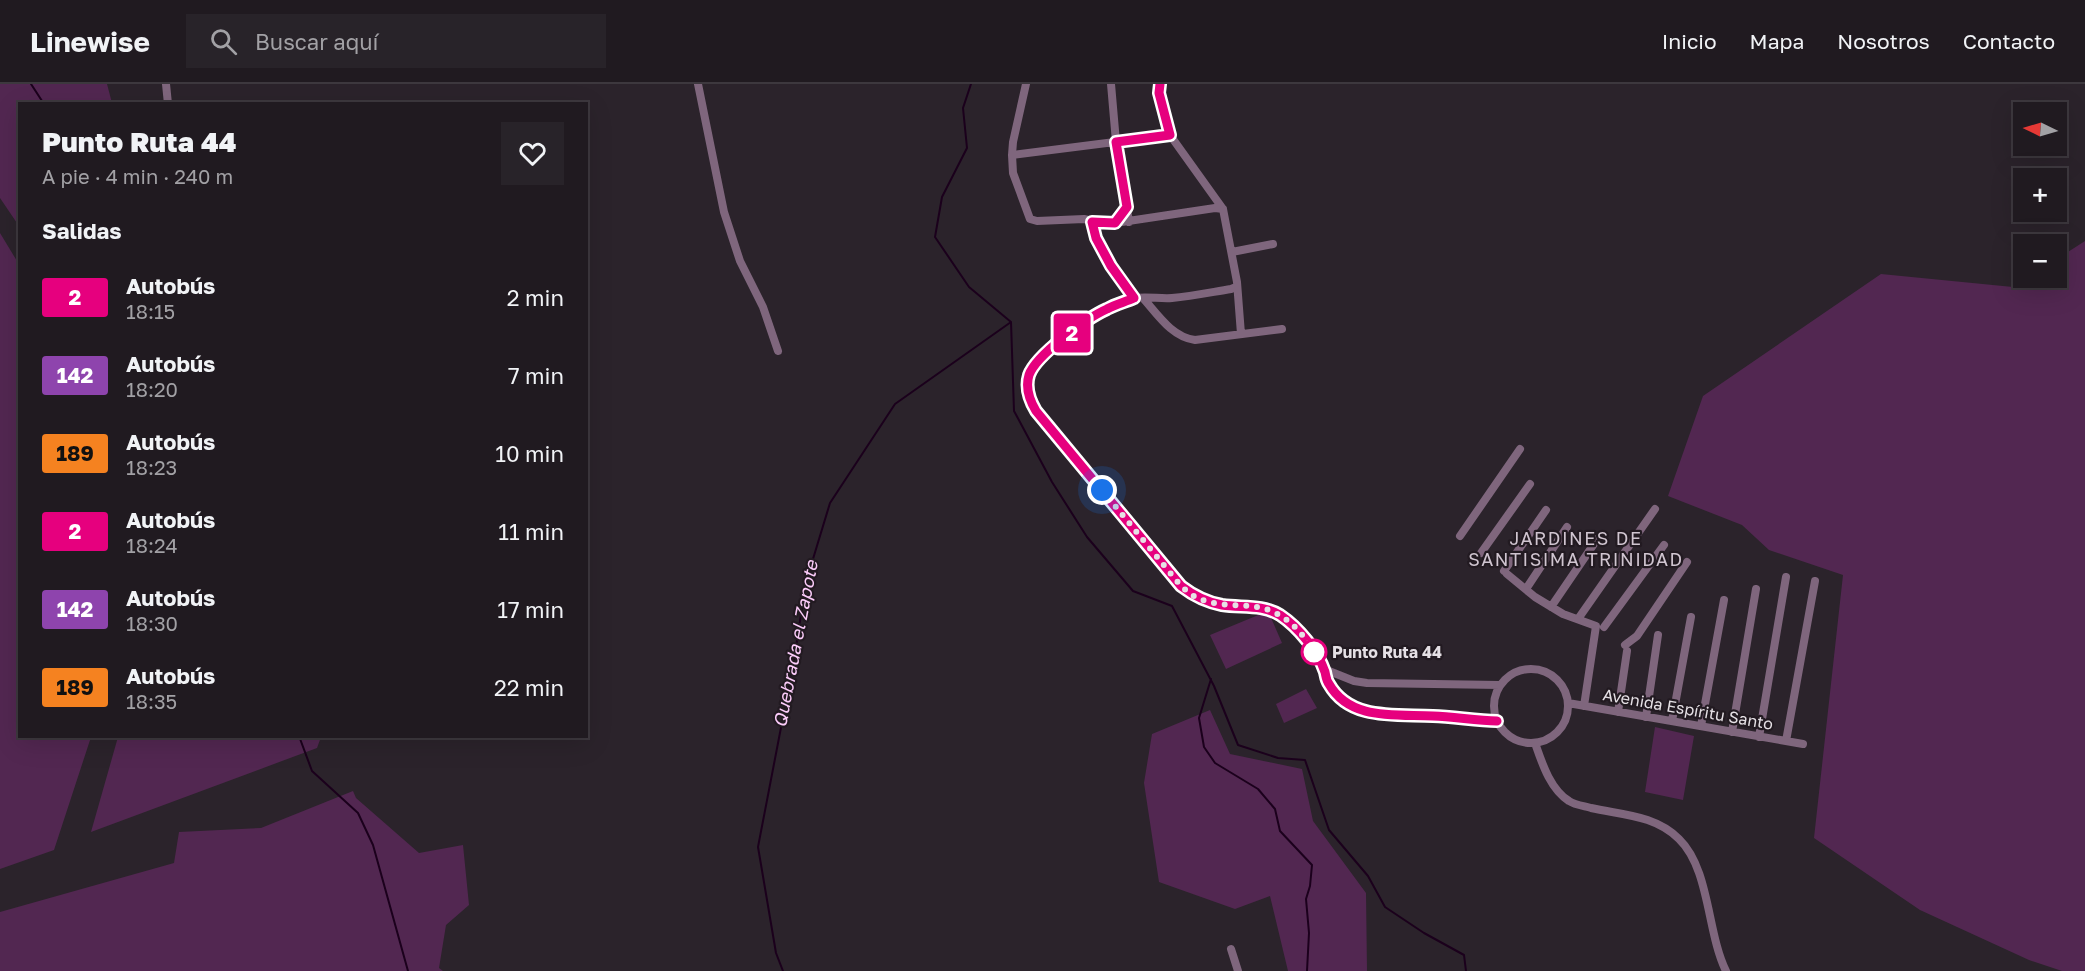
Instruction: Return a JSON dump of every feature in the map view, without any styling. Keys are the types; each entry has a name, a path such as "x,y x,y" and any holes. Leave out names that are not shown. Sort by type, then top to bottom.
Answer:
{"street":[{"path":"166,84 168,102"},
{"path":"698,84 724,212 740,261 763,307 778,351"},
{"path":"1026,84 1012,155 1013,173 1030,219 1037,221 1084,219 1092,222 1115,223 1219,206"},
{"path":"1111,84 1116,142 1129,222"},
{"path":"1160,84 1159,93 1170,135 1219,206 1232,252 1241,334"},
{"path":"1012,155 1170,135"},
{"path":"1115,223 1127,207"},
{"path":"1092,222 1096,238 1111,266 1138,298 1178,336 1186,339 1282,329"},
{"path":"1232,252 1273,244"},
{"path":"1236,287 1170,298 1138,298 1107,308 1087,320 1037,360 1029,376 1029,399 1036,411 1181,586 1197,598 1221,605 1257,607 1271,610 1281,616 1307,639 1325,673 1327,682 1341,701 1370,712 1497,721"},
{"path":"1460,536 1520,448"},
{"path":"1481,553 1530,484"},
{"path":"1578,619 1655,509"},
{"path":"1546,510 1505,572 1551,607 1596,626 1584,706"},
{"path":"1526,589 1567,527"},
{"path":"1551,607 1598,538"},
{"path":"1604,627 1664,545"},
{"path":"1618,712 1626,648 1638,636 1687,562"},
{"path":"1759,737 1786,577"},
{"path":"1786,741 1815,581"},
{"path":"1732,732 1756,589"},
{"path":"1701,726 1724,600"},
{"path":"1672,721 1691,617"},
{"path":"1646,717 1658,635"},
{"path":"1539,669 1555,677 1561,684 1568,703 1563,725 1546,740 1535,743 1518,741 1509,736 1497,721 1494,709 1495,697 1500,685 1511,674 1520,670 1539,669"},
{"path":"1325,673 1329,672 1367,683 1500,685"},
{"name":"Avenida Espíritu Santo","path":"1568,703 1803,744"},
{"path":"1535,743 1556,789 1568,801 1651,819 1679,839 1693,857 1726,971"},
{"path":"1231,950 1238,971"}],"shaded area":[{"path":"0,84 107,84 112,102 18,102 18,225 0,198"},
{"path":"0,233 18,263 18,738 91,738 54,850 0,869"},
{"path":"2085,241 2085,971 2062,971 2029,960 1920,910 1814,838 1843,575 1769,550 1742,525 1668,496 1703,396 1881,274 2013,288 2067,288 2067,253"},
{"path":"1268,611 1282,643 1226,669 1210,635"},
{"path":"1306,689 1317,708 1284,723 1276,704"},
{"path":"1210,710 1230,754 1302,769 1313,821 1366,893 1367,971 1288,971 1270,896 1235,909 1159,882 1144,783 1152,734"},
{"path":"1655,727 1694,736 1683,800 1645,792"},
{"path":"117,738 321,738 317,748 91,832"},
{"path":"353,791 356,798 419,853 463,845 469,905 446,925 439,968 443,971 0,971 0,912 174,863 179,832 261,828"}],"waterway":[{"path":"31,84 43,102"},
{"path":"971,84 963,108 967,148 942,197 935,237 969,287 1011,322"},
{"path":"1011,322 1014,411 1052,482 1087,537 1133,591 1172,606 1214,686 1238,745 1278,758 1305,760 1329,830 1368,876 1385,907 1424,933 1464,955 1466,971"},
{"name":"Quebrada el Zapote","path":"783,971 776,953 758,847 794,660 806,582 830,503 895,404 1011,322"},
{"path":"1211,679 1199,718 1204,747 1215,763 1258,789 1275,809 1280,831 1312,865 1306,899 1309,933 1307,971"},
{"path":"300,738 312,771 358,813 373,845 408,971"}],"bus line":[{"name":"2","path":"1160,84 1159,93 1170,135 1116,142 1127,207 1115,223 1092,222 1096,238 1111,266 1134,298 1107,308 1087,320 1037,360 1029,376 1029,399 1036,411 1181,586 1197,598 1221,605 1257,607 1271,610 1281,616 1307,639 1325,673 1327,682 1341,701 1352,707 1379,714 1497,721"}],"place":[{"name":"Punto Ruta 44","path":"1314,652"}],"district":[{"name":"JARDINES DE SANTISIMA TRINIDAD","path":"1576,549"}],"route":[{"path":"1102,490 1181,586 1197,598 1221,605 1271,610 1296,628 1307,639 1314,652"}]}
